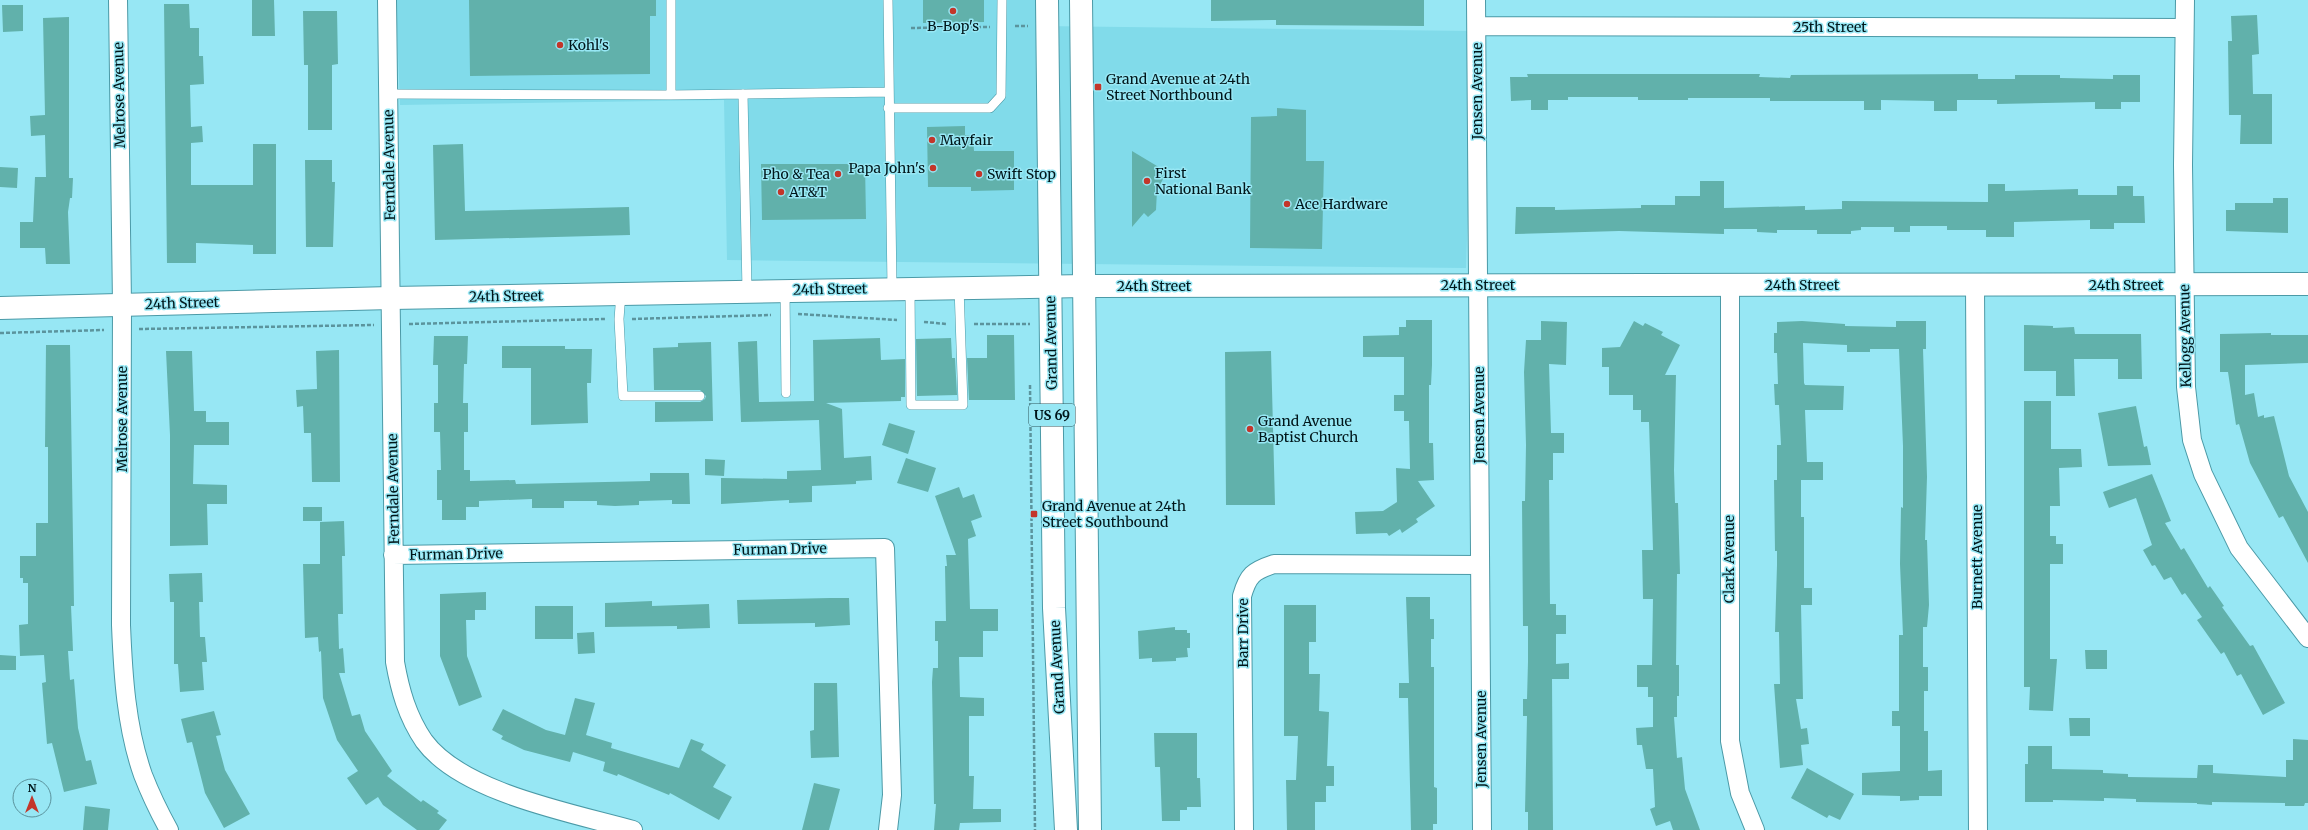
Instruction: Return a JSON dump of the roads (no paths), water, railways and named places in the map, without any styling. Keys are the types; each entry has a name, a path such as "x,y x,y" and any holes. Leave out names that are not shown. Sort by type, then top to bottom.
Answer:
{"main road":[{"name":"Grand Avenue","path":"1046,0 1054,608 1066,830"},
{"name":"Grand Avenue","path":"1081,0 1090,830"},
{"name":"24th Street","path":"0,308 621,293 1050,286 2308,284"}],"street":[{"name":"Melrose Avenue","path":"118,0 122,305 121,624 123,673 130,722 143,774 168,830"},
{"name":"Ferndale Avenue","path":"387,0 395,662 401,693 411,718 425,742 448,764 469,778 504,794 633,830"},
{"name":"Jensen Avenue","path":"1476,0 1482,830"},
{"name":"Kellogg Avenue","path":"2185,0 2184,285 2186,387 2192,440 2203,474 2239,548 2308,638"},
{"name":"25th Street","path":"1477,26 2184,28"},
{"name":"Clark Avenue","path":"1730,285 1730,741 1740,793 1755,830"},
{"name":"Burnett Avenue","path":"1975,285 1978,830"},
{"name":"Furman Drive","path":"393,555 885,548 892,794 888,830"},
{"name":"Barr Drive","path":"1244,830 1242,596 1247,580 1258,569 1274,564 1480,565"}],"lane":[{"path":"671,0 671,95"},
{"path":"888,0 888,108 901,288 910,321 911,405 963,405 960,287"},
{"path":"888,108 990,108 1001,96 1003,26 1002,0"},
{"path":"388,94 671,95 888,92"},
{"path":"743,94 747,291"},
{"path":"784,290 786,392"},
{"path":"621,293 619,319 623,396 700,396"}],"place":[{"name":"B-Bop's","path":"953,11"},
{"name":"Kohl's","path":"560,45"},
{"name":"Grand Avenue at 24th Street Northbound","path":"1098,87"},
{"name":"Mayfair","path":"932,140"},
{"name":"Papa John's","path":"933,168"},
{"name":"Pho & Tea","path":"838,174"},
{"name":"Swift Stop","path":"979,174"},
{"name":"First National Bank","path":"1147,181"},
{"name":"AT&T","path":"781,192"},
{"name":"Ace Hardware","path":"1287,204"},
{"name":"Grand Avenue Baptist Church","path":"1250,429"},
{"name":"Grand Avenue at 24th Street Southbound","path":"1034,514"}]}
